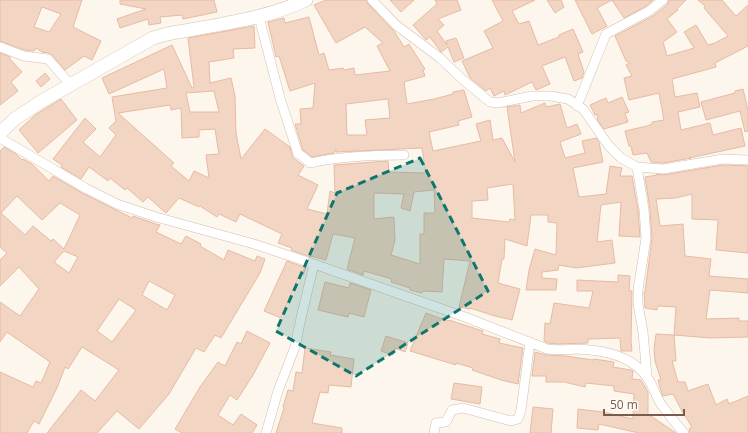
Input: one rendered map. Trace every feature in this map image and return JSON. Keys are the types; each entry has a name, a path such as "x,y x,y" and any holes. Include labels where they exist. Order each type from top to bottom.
{"street":[{"path":"0,133 16,118 42,100 152,38 259,17 290,8 306,0"},
{"path":"372,0 396,25 440,58 462,79 490,102 498,103 532,96 551,96 568,99 583,109 608,146 621,158 637,167 663,169 723,159 748,160"},
{"path":"578,106 606,34 649,11 663,0"},
{"path":"259,17 280,98 298,154 310,163 368,155 404,155"},
{"path":"0,47 24,56 48,59 70,84"},
{"path":"0,138 117,204 156,217 254,244 314,264 466,317 548,349 590,350 607,353 627,360 637,365 647,377 660,403 684,433"},
{"path":"637,167 644,209 646,238 638,290 638,304 643,332 647,377"},
{"path":"266,433 278,392 295,347 314,264"},
{"path":"434,433 436,423 446,422 452,410 462,408 511,421 518,419 521,410 530,342"}],"highlighted area":[{"path":"420,158 488,291 356,376 276,331 337,193"}],"building":[{"path":"0,0 82,0 73,27 101,41 92,60 84,56 65,70 49,53 42,52 36,48 34,51 25,50 0,41","holes":["42,7 61,14 49,32 34,27"]},
{"path":"120,0 214,0 217,12 183,19 182,15 160,17 161,23 149,25 148,19 120,28 117,19 146,9 120,4"},
{"path":"326,0 366,0 394,31 404,47 409,44 425,69 423,70 425,76 404,82 407,104 434,99 453,94 453,92 464,90 472,117 458,121 459,125 429,132 433,151 481,141 476,124 490,120 493,140 502,138 515,162 507,107 520,105 521,113 545,103 546,107 560,104 567,128 577,124 581,134 560,142 565,158 585,153 582,141 596,138 599,142 603,162 573,168 579,197 606,194 610,166 622,168 620,176 632,176 638,210 640,237 619,236 621,202 601,205 597,242 612,240 615,263 576,268 559,265 558,270 542,272 542,278 557,279 556,290 526,290 529,270 535,249 556,255 557,223 548,222 548,215 531,215 527,246 505,239 504,259 502,259 498,283 520,289 512,320 470,308 459,307 470,261 444,259 442,292 423,291 422,293 391,282 392,279 364,271 363,275 347,269 355,238 333,234 326,260 311,257 291,250 292,248 278,243 282,234 240,214 236,222 219,214 217,217 200,206 199,207 179,198 166,213 148,197 143,202 127,188 125,190 110,178 108,181 89,167 81,179 61,167 62,165 53,159 85,118 96,129 83,142 100,157 116,135 109,128 116,121 112,97 167,88 164,69 109,94 102,78 172,45 192,88 194,87 188,38 254,26 255,48 233,49 234,58 209,62 210,83 231,78 235,96 236,133 241,159 265,129 290,147 293,158 304,166 298,175 318,185 307,209 327,214 330,191 335,193 334,165 388,161 389,172 426,173 422,148 336,152 336,149 334,153 312,157 303,150 295,124 301,124 300,109 313,108 315,83 290,91 279,56 276,57 268,22 284,18 285,23 309,17 319,55 324,53 329,70 354,68 355,75 390,71 377,46 383,43 365,27 336,43 314,5","holes":["214,91 219,112 190,112 186,93","388,99 390,118 365,120 367,135 347,135 346,104","170,105 171,110 181,108 182,138 199,137 199,130 215,129 219,154 206,155 209,178 194,171 189,181 171,166 174,163 118,113","513,184 515,220 510,219 509,222 472,218 472,201 488,200 487,188","434,190 435,213 424,213 424,234 420,234 420,264 391,255 395,240 394,217 374,219 374,193 404,194 401,208 410,211 414,192"]},
{"path":"390,0 414,0 401,12"},
{"path":"435,0 457,0 461,10 438,19 444,25 437,31 447,45 446,41 456,38 464,58 454,62 448,47 441,52 430,37 426,40 413,25 437,4"},
{"path":"492,0 535,0 512,11 519,24 529,21 538,45 559,37 559,35 573,29 583,52 578,54 584,72 582,78 574,81 565,57 542,66 550,84 536,90 532,82 505,95 504,91 494,96 490,88 486,91 470,78 462,61 493,48 484,31 503,21"},
{"path":"547,0 561,0 564,7 555,13"},
{"path":"575,0 612,0 597,8 607,26 592,34"},
{"path":"612,0 653,0 646,6 624,18"},
{"path":"669,0 686,0 677,9 678,10 667,19 677,32 663,42 667,56 694,48 684,32 696,25 708,45 728,36 704,8 705,6 698,0 722,0 736,16 748,5 748,46 715,63 716,67 672,79 675,97 697,93 700,107 678,112 681,130 710,123 713,135 741,128 745,146 663,163 651,162 647,153 633,155 625,131 647,126 652,124 652,122 664,120 659,93 629,100 624,78 632,76 626,65 629,63 626,61 615,36 653,16 667,5"},
{"path":"0,53 10,57 10,59 22,72 11,82 18,91 0,105"},
{"path":"45,73 50,79 41,87 36,81"},
{"path":"743,89 748,110 748,131 745,132 740,111 706,120 701,102 735,93 735,91"},
{"path":"622,97 629,112 625,113 628,122 604,129 598,121 597,114 595,115 590,105 606,98 608,103"},
{"path":"61,99 77,120 38,153 19,130 35,115"},
{"path":"4,147 16,154 22,160 23,159 32,164 49,181 53,176 84,194 132,218 133,216 160,225 156,232 181,244 186,236 201,244 200,246 224,260 228,250 255,261 257,256 265,259 260,273 221,338 215,335 204,352 196,348 169,394 139,429 117,411 97,433 47,433 81,390 95,401 119,370 82,347 68,369 65,367 57,388 39,424 34,421 27,433 0,433 0,372 33,387 36,381 41,383 50,362 7,332 0,342 0,302 20,316 39,289 19,267 0,286 0,260 7,253 0,247 0,151","holes":["17,196 42,220 60,203 80,215 64,249 53,239 51,241 33,226 25,235 1,213","64,251 78,257 69,273 54,262","149,281 175,295 167,310 142,295","119,299 136,310 112,342 97,331"]},
{"path":"723,165 748,166 748,253 716,250 718,220 692,219 692,194 676,198 656,199 660,226 683,224 685,256 711,259 709,276 748,279 748,293 710,290 706,319 739,318 739,321 748,321 748,337 710,338 674,335 676,307 658,306 657,310 645,308 644,292 652,238 650,209 645,177 657,175 656,174 664,175"},
{"path":"287,261 306,268 303,275 300,274 281,318 264,311"},
{"path":"618,275 630,276 629,291 632,291 632,351 621,351 620,338 588,339 588,343 558,344 544,341 545,323 550,324 554,303 589,308 593,291 577,291 577,280 618,282"},
{"path":"325,282 349,288 350,283 371,290 364,317 349,313 348,317 318,310"},
{"path":"426,313 483,331 482,334 500,339 499,343 523,348 518,384 472,370 473,368 456,363 456,365 410,351"},
{"path":"247,331 270,343 253,375 237,400 230,395 218,415 233,425 241,414 257,425 252,433 182,433 175,429 200,387 218,362 225,366 237,342 241,344"},
{"path":"656,334 674,335 676,361 672,361 678,382 685,382 688,391 708,384 716,405 727,399 729,404 748,396 748,433 690,433 689,429 692,427 673,394 663,396 661,391 658,380 661,380 655,361 654,349"},
{"path":"386,336 408,343 405,352 395,348 393,355 381,351"},
{"path":"305,348 331,352 330,355 354,359 351,387 329,385 328,393 320,392 312,423 342,428 342,433 276,433 288,390 293,391 296,372 302,373"},
{"path":"535,352 546,355 614,362 613,367 633,371 632,379 641,380 648,392 648,414 676,433 639,433 599,424 598,430 577,428 578,409 603,412 633,419 634,394 614,391 614,386 586,383 585,387 564,382 546,382 546,376 532,376"},
{"path":"454,383 482,387 480,404 451,399"},
{"path":"533,407 553,409 551,433 530,433"}]}
